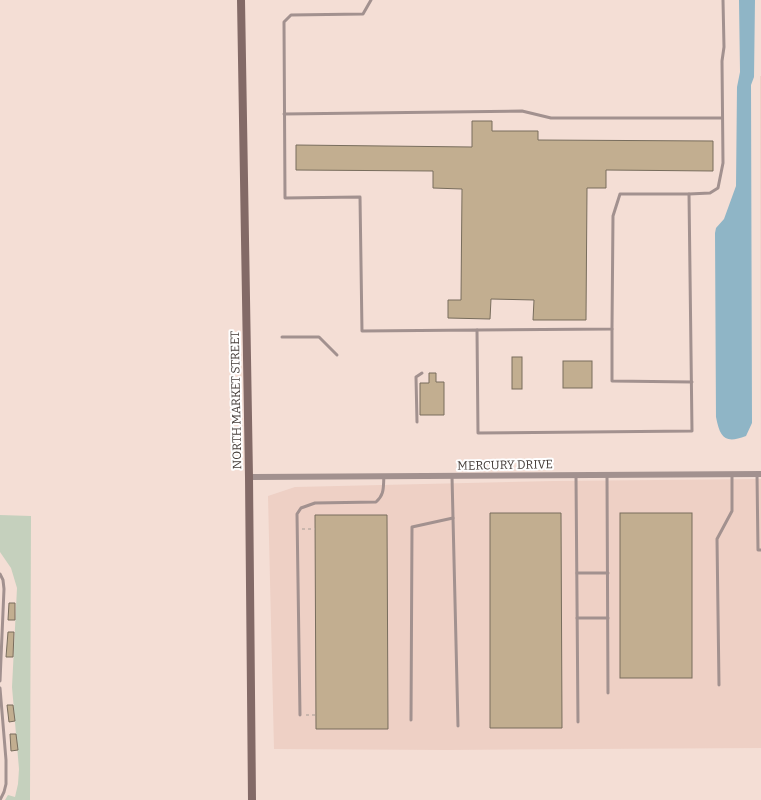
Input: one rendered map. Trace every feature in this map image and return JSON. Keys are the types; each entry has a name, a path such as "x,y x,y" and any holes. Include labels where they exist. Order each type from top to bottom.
{"main road":[{"name":"NORTH MARKET STREET","path":"241,0 249,477 252,800"}],"street":[{"name":"MERCURY DRIVE","path":"249,477 759,474"}],"lane":[{"path":"371,0 363,14 291,15 284,22 285,198 360,197 362,331 612,329"},
{"path":"692,382 612,381 613,216 620,194 710,193 718,188 723,163 722,61 724,47 724,0"},
{"path":"284,114 522,111 551,118 722,118"},
{"path":"477,330 478,433 692,430 690,194"},
{"path":"282,337 318,337 337,356"},
{"path":"417,422 416,377 422,374"},
{"path":"719,685 717,539 732,511 732,474"},
{"path":"759,474 758,550 761,550"},
{"path":"576,475 578,722"},
{"path":"607,475 608,693"},
{"path":"300,714 297,514 301,508 315,503 376,502 381,498 384,476"},
{"path":"452,476 458,726"},
{"path":"411,720 412,527 453,518"},
{"path":"577,573 608,573"},
{"path":"0,574 3,580 4,589 0,681"},
{"path":"577,618 608,618"},
{"path":"0,688 6,760 6,784 0,800"}],"path":[{"path":"298,529 315,529"},
{"path":"300,714 316,715"}],"shaded area":[{"path":"760,76 761,76 761,479"},
{"path":"761,479 761,748 447,750 274,749 268,496 295,487 554,481"}],"green space":[{"path":"0,515 31,516 30,800 5,800 8,795 15,797 19,769 12,687 17,588 11,568 0,552"}],"water":[{"path":"739,0 755,0 754,77 751,85 752,423 746,436 728,439 719,430 716,417 715,233 716,228 724,219 736,186 737,87 740,72"}],"building":[{"path":"472,121 492,121 492,131 538,131 538,140 713,141 713,171 606,170 606,188 587,188 586,320 533,320 534,300 491,299 490,319 448,318 448,300 461,300 462,189 433,188 433,171 296,170 296,145 472,147"},
{"path":"512,357 522,357 522,389 512,389"},
{"path":"563,361 592,361 592,388 563,388"},
{"path":"429,373 436,373 436,382 444,382 444,415 420,415 420,383 429,383"},
{"path":"490,513 561,513 562,728 490,728"},
{"path":"620,513 692,513 692,678 620,678"},
{"path":"315,515 387,515 388,729 316,729"},
{"path":"9,603 15,603 15,620 8,620"},
{"path":"8,632 14,632 13,657 6,657"},
{"path":"7,705 13,705 15,721 9,722"},
{"path":"10,734 16,734 18,750 11,751"}]}
